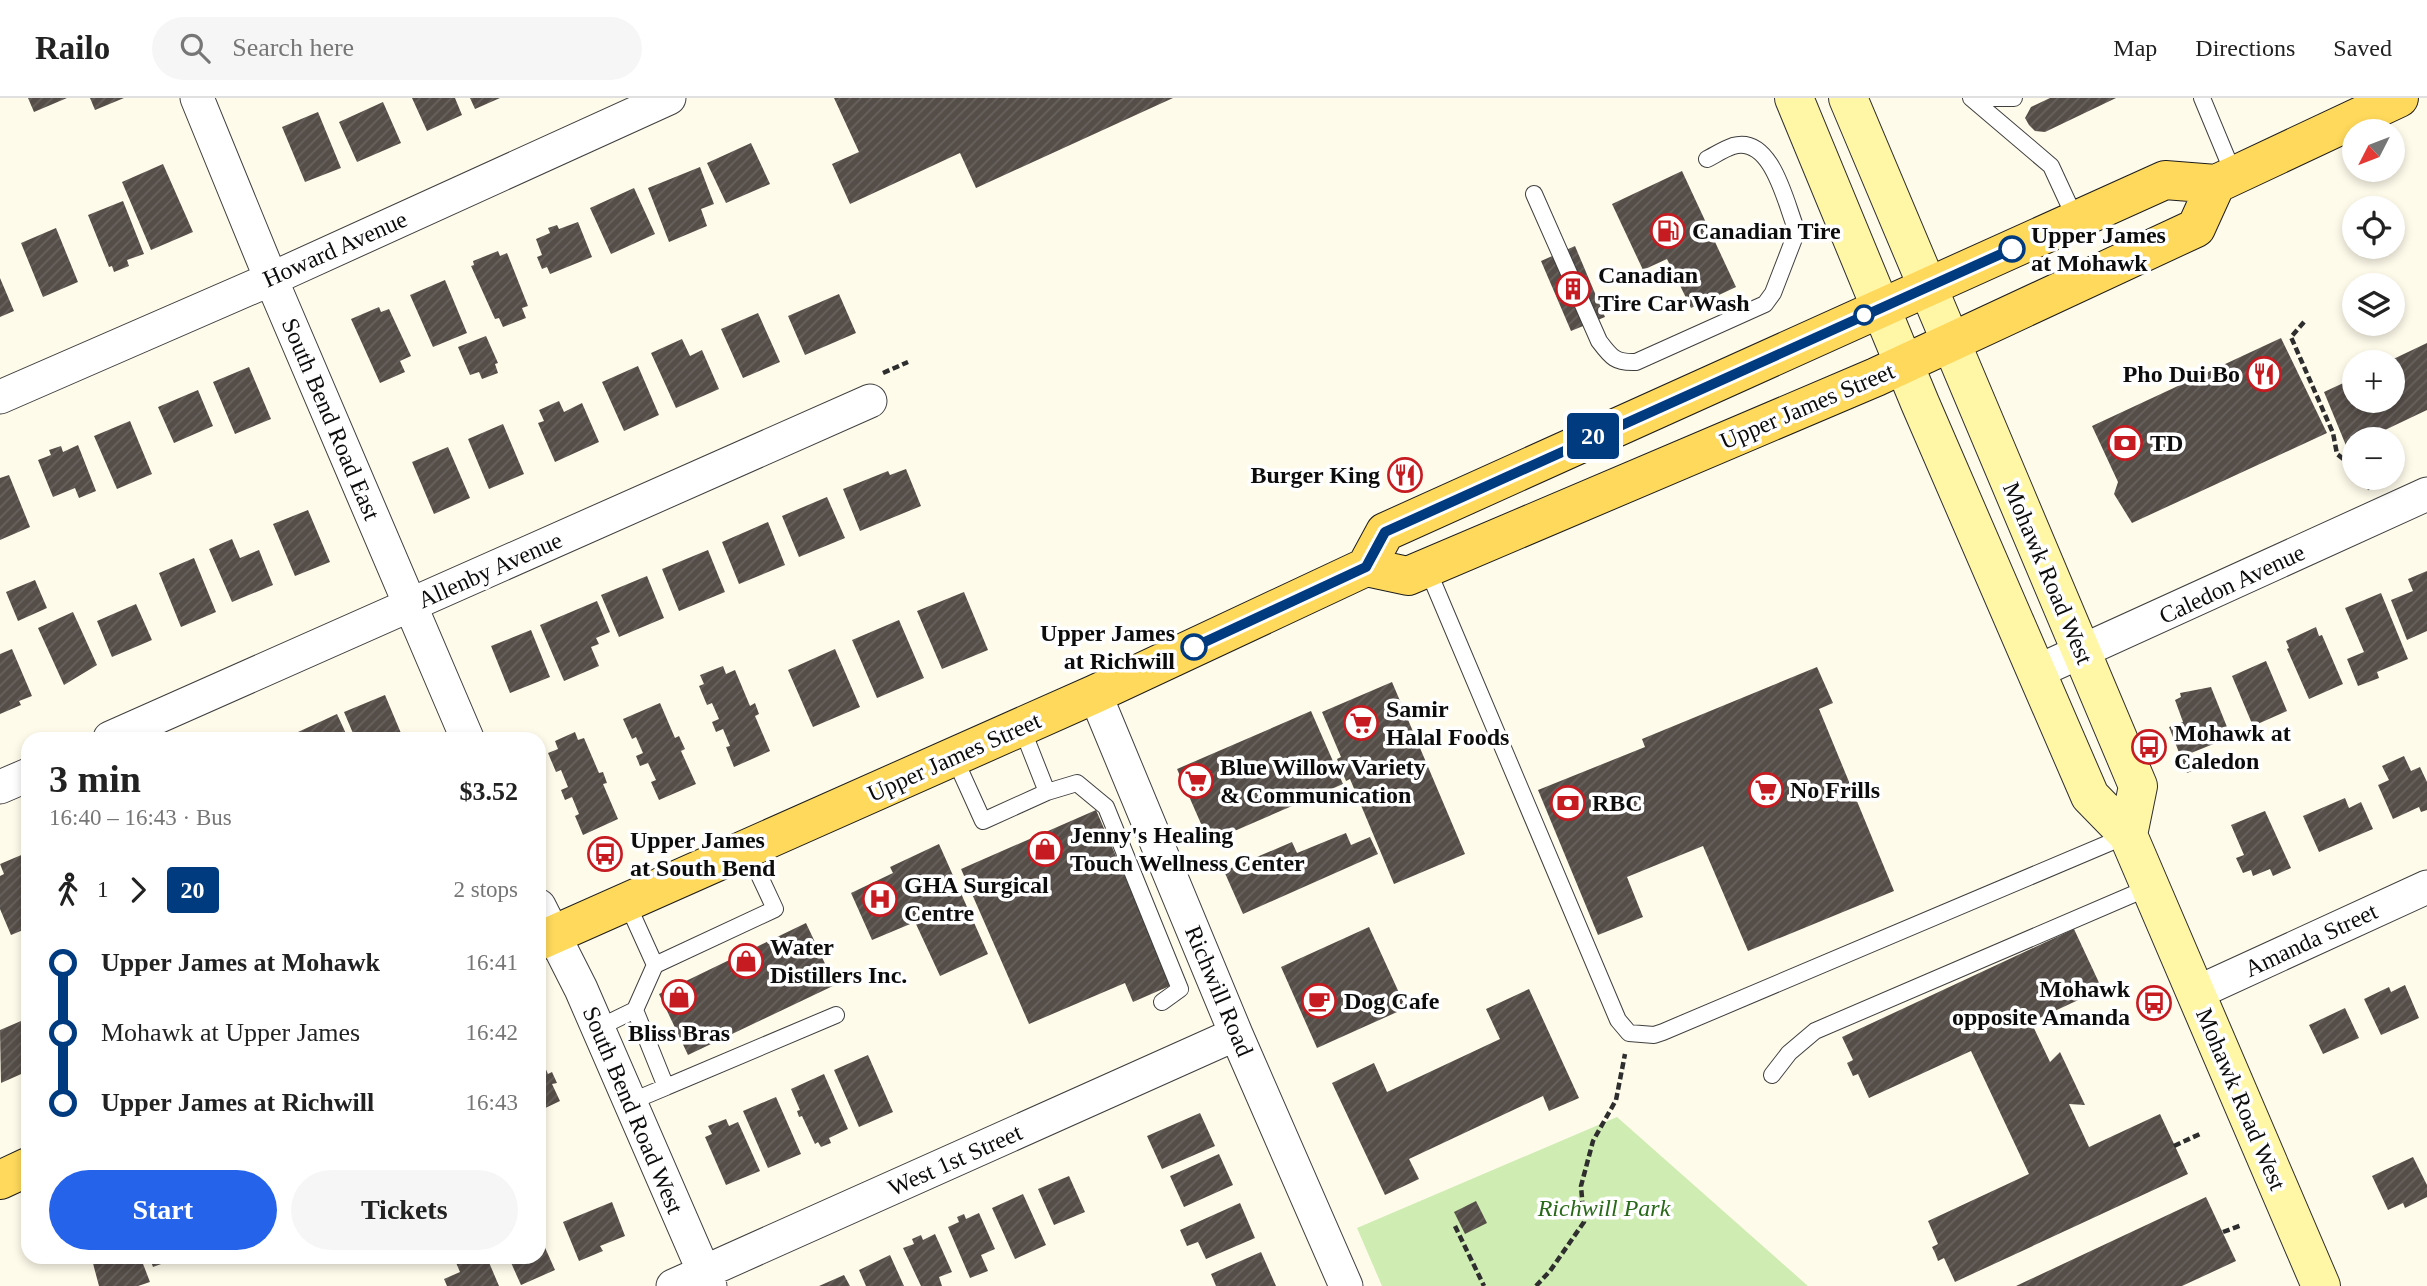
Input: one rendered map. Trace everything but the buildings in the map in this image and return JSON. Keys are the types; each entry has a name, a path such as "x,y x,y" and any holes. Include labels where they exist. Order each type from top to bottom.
{"main road":[{"name":"Mohawk Road West","path":"1794,98 1892,336 2090,796 2128,835 2321,1286"},
{"name":"Mohawk Road West","path":"1848,98 2138,786 2128,835"},
{"name":"Upper James Street","path":"546,926 627,903 1094,694 1366,567 1385,532 1422,514 1892,336 1941,314 2076,220 2165,180 2225,179 2399,98"},
{"name":"Upper James Street","path":"1366,567 1408,576 1514,530 1892,336 1941,314 2196,228 2225,179"},
{"path":"1422,514 1462,528 1514,530"},
{"path":"0,1180 21,1170"}],"street":[{"name":"South Bend Road East","path":"197,98 271,279 464,732"},
{"name":"Howard Avenue","path":"0,397 271,279 669,98"},
{"name":"Allenby Avenue","path":"124,732 410,605 876,387"},
{"name":"Caledon Avenue","path":"2036,672 2427,495"},
{"name":"Richwill Road","path":"1094,694 1236,1034 1346,1286"},
{"path":"0,787 21,778"},
{"name":"Amanda Street","path":"2196,993 2427,887"},
{"name":"South Bend Road West","path":"546,931 598,1028 707,1279"},
{"name":"West 1st Street","path":"673,1286 707,1279 1236,1034"}],"lane":[{"path":"1971,98 2051,166 2076,220"},
{"path":"1986,98 2014,98"},
{"path":"2202,98 2225,179"},
{"path":"1534,194 1600,341 1611,356 1622,363 1636,362 1765,304 1773,293 1795,236 1795,226 1770,163 1762,152 1752,146 1734,146 1707,159"},
{"path":"1427,568 1618,1020 1629,1033 1654,1035 1663,1032 2128,835"},
{"path":"1021,726 1047,792"},
{"path":"954,757 983,821 1047,792 1077,783 1107,807 1180,989 1163,1002"},
{"path":"598,1028 635,1010 654,965 775,909 747,849"},
{"path":"1772,1075 1789,1053 1815,1031 2150,887"},
{"path":"627,903 654,965"},
{"path":"635,1010 666,1087"},
{"path":"630,1102 836,1015"}],"path":[{"path":"2304,322 2291,337 2333,433 2337,454 2342,458"},
{"path":"876,387 908,362"},
{"path":"1536,1286 1550,1271 1584,1222 1581,1186 1593,1141 1616,1100 1629,1033"},
{"path":"2174,1146 2203,1133"},
{"path":"2222,1233 2242,1225"},
{"path":"1455,1226 1484,1286"}],"green space":[{"name":"Richwill Park","path":"1617,1117 1808,1286 1382,1286 1357,1228"}],"bus line":[{"name":"20","path":"1194,647 1366,567 1385,532 2012,249"}],"place":[{"name":"Canadian Tire","path":"1668,231"},
{"name":"Upper James at Mohawk","path":"2012,249"},
{"name":"Canadian Tire Car Wash","path":"1573,289"},
{"name":"Pho Dui Bo","path":"2264,374"},
{"name":"TD","path":"2125,443"},
{"name":"Burger King","path":"1405,475"},
{"name":"Upper James at Richwill","path":"1194,647"},
{"name":"Samir Halal Foods","path":"1361,723"},
{"name":"Mohawk at Caledon","path":"2149,747"},
{"name":"Blue Willow Variety & Communication","path":"1196,781"},
{"name":"No Frills","path":"1766,790"},
{"name":"RBC","path":"1568,803"},
{"name":"Jenny's Healing Touch Wellness Center","path":"1045,849"},
{"name":"Upper James at South Bend","path":"605,854"},
{"name":"GHA Surgical Centre","path":"880,899"},
{"name":"Water Distillers Inc.","path":"746,961"},
{"name":"Bliss Bras","path":"679,997"},
{"name":"Dog Cafe","path":"1319,1001"},
{"name":"Mohawk opposite Amanda","path":"2154,1003"}]}
